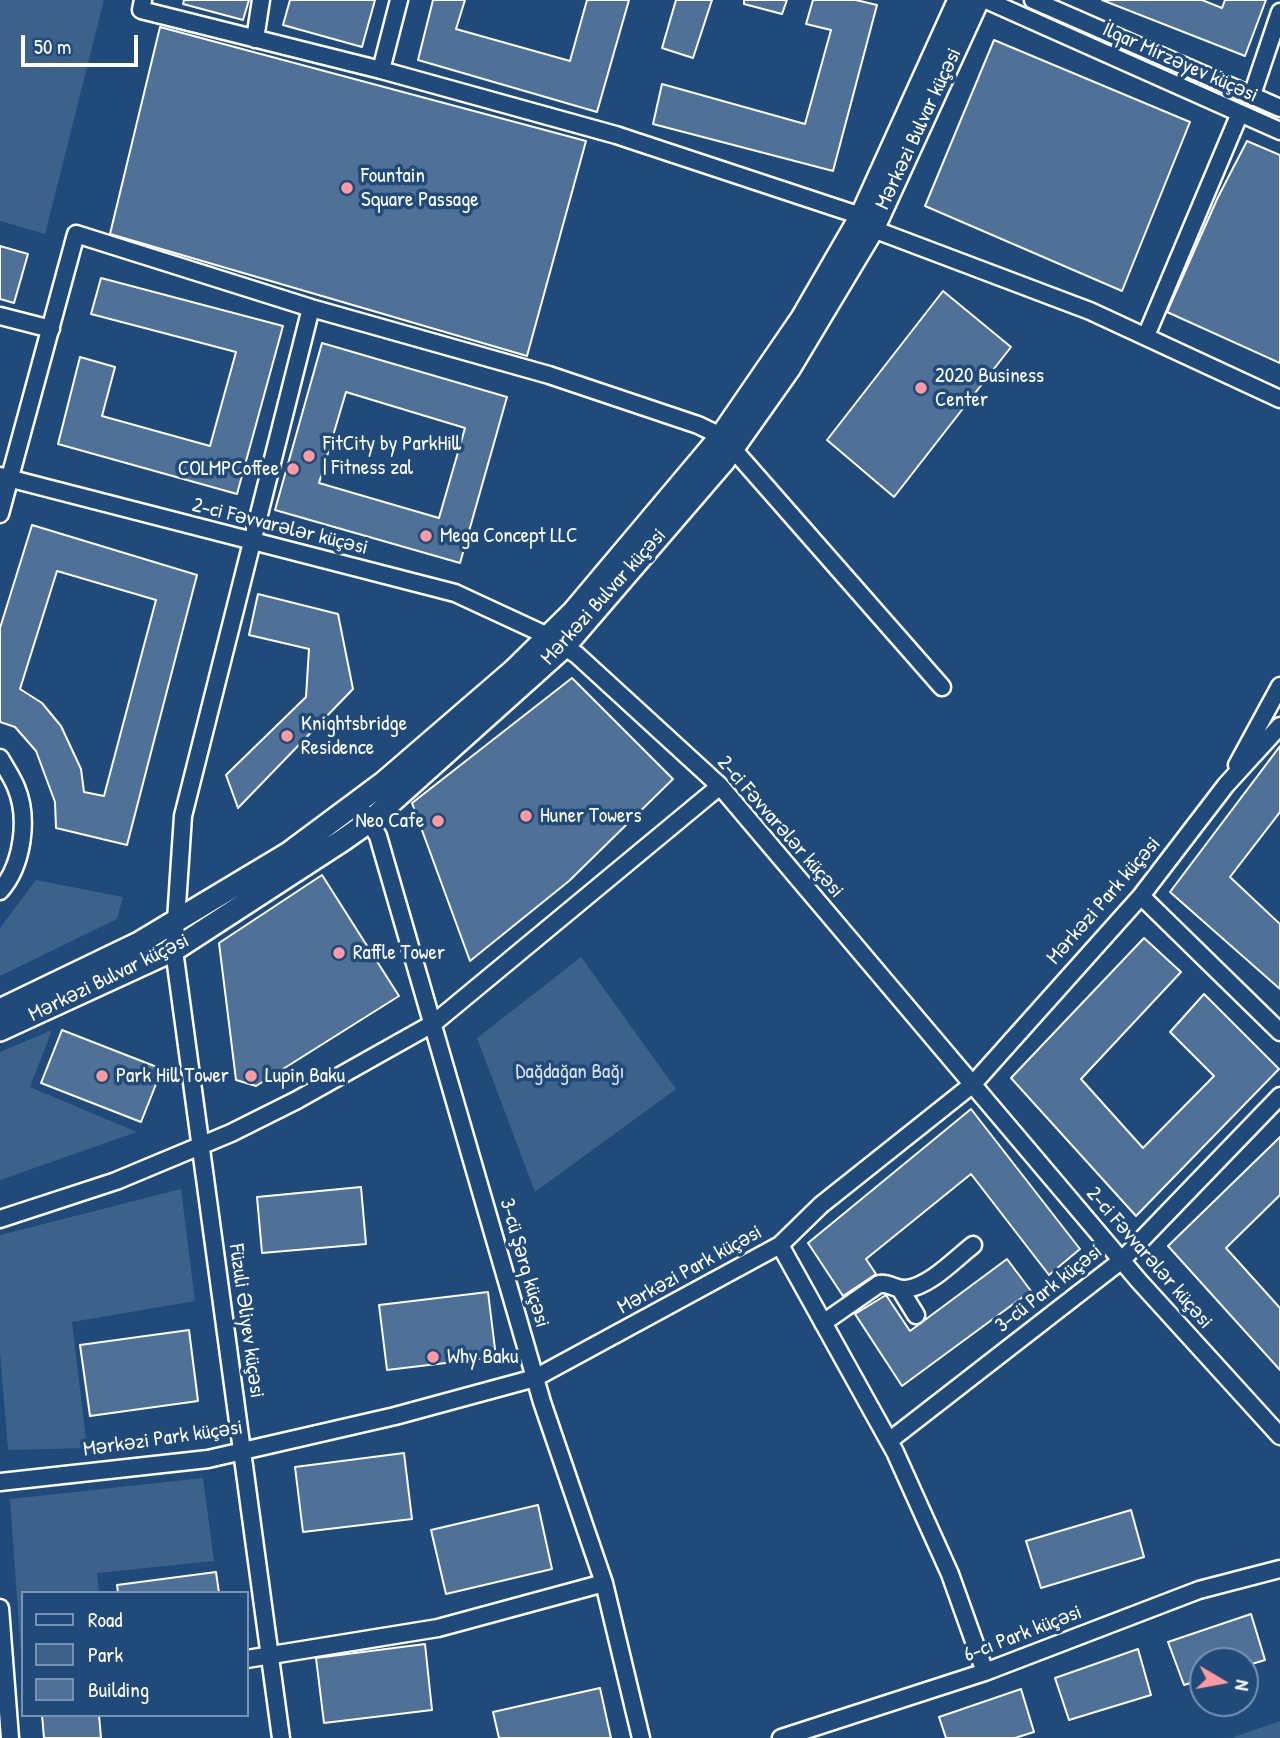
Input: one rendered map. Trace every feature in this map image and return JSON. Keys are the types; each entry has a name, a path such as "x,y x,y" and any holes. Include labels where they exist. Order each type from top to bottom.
{"street":[{"path":"255,39 261,0"},
{"path":"380,70 399,0"},
{"name":"Mərkəzi Bulvar küçəsi","path":"867,222 959,0"},
{"name":"Mərkəzi Bulvar küçəsi","path":"0,1030 174,950 364,812 557,642 789,369 867,222 978,0"},
{"name":"İlqar Mirzəyev küçəsi","path":"986,0 1280,131"},
{"name":"İlqar Mirzəyev küçəsi","path":"1033,0 1280,108"},
{"path":"142,5 255,39 380,70 616,135 867,222 1090,311 1280,399"},
{"path":"1252,95 1280,12"},
{"path":"1146,336 1240,113"},
{"path":"0,514 5,477 51,329 76,234 311,308 549,375 698,425 727,442 942,687"},
{"name":"Füzuli Əliyev küçəsi","path":"281,1738 174,950 183,816 250,541 311,308"},
{"path":"0,316 51,329"},
{"name":"2-ci Fəvvarələr küçəsi","path":"5,477 456,593 557,642 720,786 1122,1259 1280,1436"},
{"name":"Mərkəzi Park küçəsi","path":"0,1482 208,1459 395,1416 535,1378 780,1245 821,1205 973,1084 1141,896 1226,785 1274,712 1280,686"},
{"name":"Mərkəzi Park küçəsi","path":"1226,785 1280,726"},
{"path":"0,758 17,787 23,821 19,855 0,891"},
{"path":"0,1219 116,1181 201,1146 297,1100 434,1023 720,786"},
{"name":"Mərkəzi Bulvar küçəsi","path":"0,1010 139,943 289,853 364,812"},
{"name":"3-cü Şərq küçəsi","path":"364,812 378,836 535,1378 604,1583 641,1738"},
{"path":"1141,896 1280,1032"},
{"name":"3-cü Park küçəsi","path":"889,1441 1122,1259 1280,1096"},
{"path":"780,1245 889,1441 950,1574 985,1672"},
{"path":"900,1289 927,1281 973,1245"},
{"path":"823,1323 878,1284 887,1283 900,1289 916,1315"},
{"path":"1268,1423 1280,1411"},
{"name":"6-cı Park küçəsi","path":"781,1738 985,1672 1199,1590 1280,1569"},
{"path":"248,1659 438,1628 604,1583"},
{"path":"0,1608 14,1687 10,1738"}],"green space":[{"path":"0,0 104,0 45,234 0,221"},
{"path":"36,880 123,897 117,919 0,976 0,928"},
{"name":"Dağdağan Bağı","path":"581,957 676,1089 535,1192 477,1038"},
{"path":"52,1030 30,1087 137,1132 0,1180 0,1052"},
{"path":"181,1189 195,1301 72,1322 87,1448 8,1450 0,1353 0,1235"},
{"path":"203,1478 214,1561 97,1573 99,1591 21,1591 21,1654 10,1499"},
{"path":"1280,1721 1280,1738 1231,1738"}],"building":[{"path":"184,0 249,0 243,20 183,4"},
{"path":"290,0 375,0 362,47 283,25"},
{"path":"433,0 465,0 456,29 570,61 587,0 629,0 597,112 418,60"},
{"path":"676,0 712,0 693,58 662,48"},
{"path":"744,0 787,0 782,14 744,4"},
{"path":"813,0 856,0 877,5 833,171 653,124 662,84 805,124 831,30 806,24"},
{"path":"1102,0 1202,0 1222,8 1225,0 1266,0 1245,56"},
{"name":"Fountain Square Passage","path":"160,27 586,141 527,356 110,234"},
{"path":"994,40 1190,122 1122,291 925,206"},
{"path":"1247,141 1280,155 1280,363 1167,312 1218,197"},
{"path":"0,246 28,254 14,303 0,299"},
{"path":"101,278 283,326 237,494 58,444 80,357 115,367 102,416 210,446 236,352 91,314"},
{"path":"943,291 1011,347 894,497 827,440"},
{"path":"322,343 507,397 460,563 275,510","holes":["346,392 465,428 439,518 319,483"]},
{"path":"32,525 197,575 127,845 56,828 55,802 36,751 15,727 0,722 0,628","holes":["57,571 156,600 104,796 84,792 81,769 61,726 42,703 20,689"]},
{"name":"Knightsbridge Residence","path":"258,594 338,614 353,689 238,808 226,775 306,697 309,649 249,635"},
{"name":"Huner Towers","path":"572,678 673,779 569,881 470,961 412,803"},
{"path":"1280,746 1280,812 1230,877 1280,924 1280,989 1170,892"},
{"path":"322,875 399,996 256,1086 236,1080 219,943"},
{"path":"1144,938 1181,972 1081,1079 1143,1148 1214,1076 1170,1032 1204,994 1279,1069 1136,1216 1011,1078"},
{"name":"Park Hill Tower","path":"62,1030 162,1069 141,1122 41,1083"},
{"path":"971,1109 1080,1249 1049,1275 971,1174 866,1259 876,1274 843,1296 808,1243"},
{"path":"1280,1137 1280,1195 1226,1248 1280,1308 1280,1370 1168,1246"},
{"path":"361,1187 366,1244 262,1253 257,1197"},
{"path":"1007,1259 1031,1291 902,1386 855,1314 886,1295 910,1331"},
{"path":"488,1292 496,1357 387,1370 379,1305"},
{"path":"189,1330 198,1401 90,1416 80,1345"},
{"path":"404,1453 412,1519 303,1532 295,1467"},
{"path":"538,1505 552,1569 446,1594 431,1530"},
{"path":"1131,1510 1144,1557 1041,1588 1026,1541"},
{"path":"216,1572 219,1591 118,1591 117,1585"},
{"path":"1251,1614 1265,1660 1259,1662 1259,1647 1189,1647 1189,1683 1184,1685 1168,1642"},
{"path":"425,1644 432,1710 324,1723 316,1658"},
{"path":"1138,1649 1151,1695 1069,1720 1055,1678"},
{"path":"600,1688 611,1738 499,1738 493,1712"},
{"path":"1021,1689 1034,1732 1015,1738 946,1738 939,1717"},
{"path":"42,1717 99,1717 101,1738 44,1738"}],"place":[{"name":"Fountain Square Passage","path":"347,188"},
{"name":"2020 Business Center","path":"921,388"},
{"name":"FitCity by ParkHill | Fitness zal","path":"309,456"},
{"name":"COLMPCoffee","path":"293,469"},
{"name":"Mega Concept LLC","path":"426,536"},
{"name":"Knightsbridge Residence","path":"287,736"},
{"name":"Huner Towers","path":"526,816"},
{"name":"Neo Cafe","path":"438,821"},
{"name":"Raffle Tower","path":"339,953"},
{"name":"Park Hill Tower","path":"102,1076"},
{"name":"Lupin Baku","path":"251,1076"},
{"name":"Why Baku","path":"433,1357"}]}
